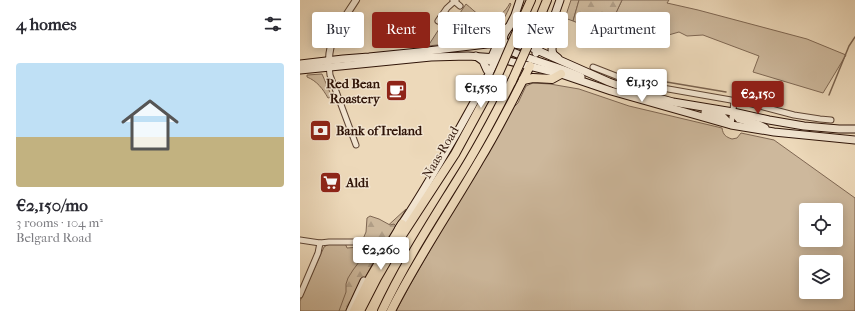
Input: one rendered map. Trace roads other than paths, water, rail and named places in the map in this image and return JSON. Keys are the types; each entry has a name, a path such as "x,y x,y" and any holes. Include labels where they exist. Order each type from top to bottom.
{"highway":[{"name":"Naas Road","path":"360,311 399,240 455,154 498,75 531,0"},
{"path":"382,311 398,278 472,156 499,106 533,34 547,0"},
{"path":"391,311 419,260 480,160 508,110 531,63"},
{"path":"523,80 533,78 552,79 560,74"},
{"path":"354,311 370,278 402,224"}],"main road":[{"path":"505,33 515,15 520,0"},
{"path":"556,12 560,0"},
{"path":"505,29 509,27"},
{"path":"505,44 522,45 537,50 609,82 636,92 686,105 804,126 855,129"},
{"path":"505,47 531,63 560,74 611,91 731,125 774,132 855,140"},
{"path":"300,70 329,63 369,57 448,48"},
{"path":"484,82 484,75 500,48"},
{"path":"552,48 553,54 561,61"},
{"path":"531,63 537,50"},
{"path":"476,56 483,61 487,70"},
{"path":"300,64 476,56 531,63 567,70 601,87"},
{"path":"350,311 370,270 383,249 402,224 446,152 484,82 494,58"},
{"path":"686,105 693,109 722,116 731,125"},
{"path":"732,112 739,119 757,124 774,132"}],"street":[{"path":"356,0 333,38 329,49 329,63 333,82 356,145"},
{"path":"444,12 454,0 460,6"},
{"path":"593,67 634,83 731,100 734,102 740,101 794,115 831,120"},
{"path":"731,125 734,102"},
{"path":"300,240 320,243 356,242"},
{"path":"300,295 318,253 320,243"}],"waterway":[{"path":"829,95 849,46 855,37"},
{"path":"625,75 726,92"}],"place":[{"name":"Red Bean Roastery","path":"396,90"},
{"name":"Bank of Ireland","path":"321,130"},
{"name":"Aldi","path":"331,182"}]}
